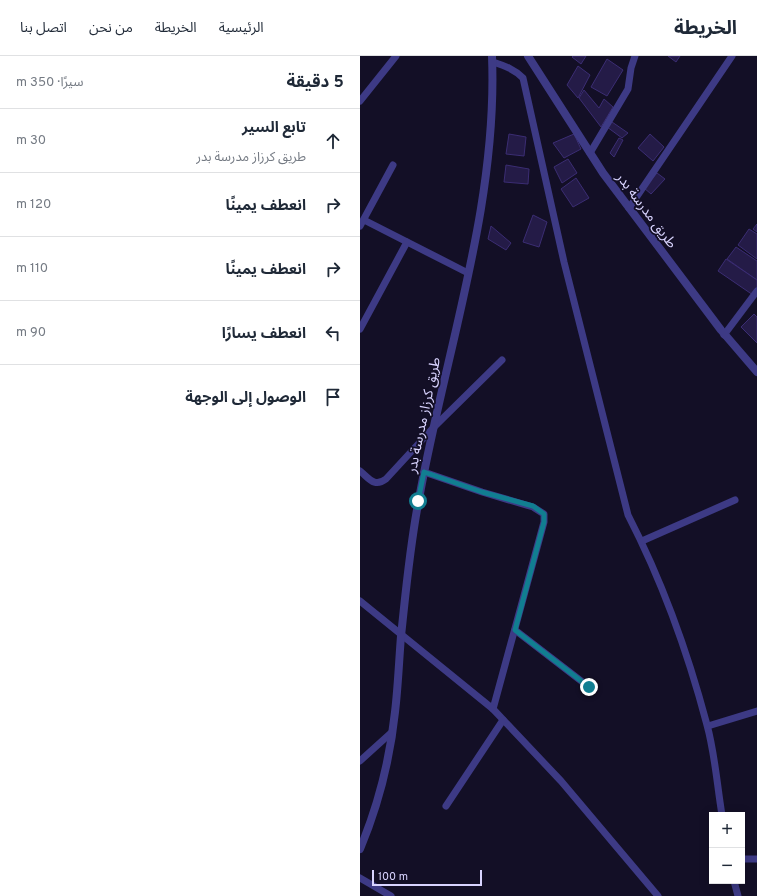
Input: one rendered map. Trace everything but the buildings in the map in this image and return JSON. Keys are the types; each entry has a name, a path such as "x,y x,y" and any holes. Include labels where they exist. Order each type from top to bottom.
{"street":[{"path":"360,101 396,56"},
{"name":"طريق مدرسة بدر","path":"528,56 590,153 629,208 724,335 757,372"},
{"path":"590,153 628,89 631,68 635,56"},
{"path":"629,208 732,56"},
{"path":"492,59 516,72 523,78 564,262 628,515 642,541 681,638 708,726 722,812"},
{"name":"طريق كرزاز مدرسة بدر","path":"360,849 372,820 381,791 392,732 401,636 418,501 468,273 489,152 492,59"},
{"path":"393,165 362,223 407,242 468,273"},
{"path":"360,328 407,242"},
{"path":"724,335 757,291"},
{"path":"360,471 374,483 380,483 502,360"},
{"path":"424,472 482,492 533,506 544,514 544,522 493,709"},
{"path":"642,541 734,500"},
{"path":"360,602 493,709 561,781 658,896"},
{"path":"515,630 589,687"},
{"path":"708,726 757,711"},
{"path":"446,806 503,720"},
{"path":"360,761 392,732"},
{"path":"745,858 757,859"},
{"path":"360,878 391,896"},
{"path":"735,884 738,896"}],"route":[{"path":"418,501 424,472 504,499 533,506 544,514 544,522 515,630 589,687"}]}
